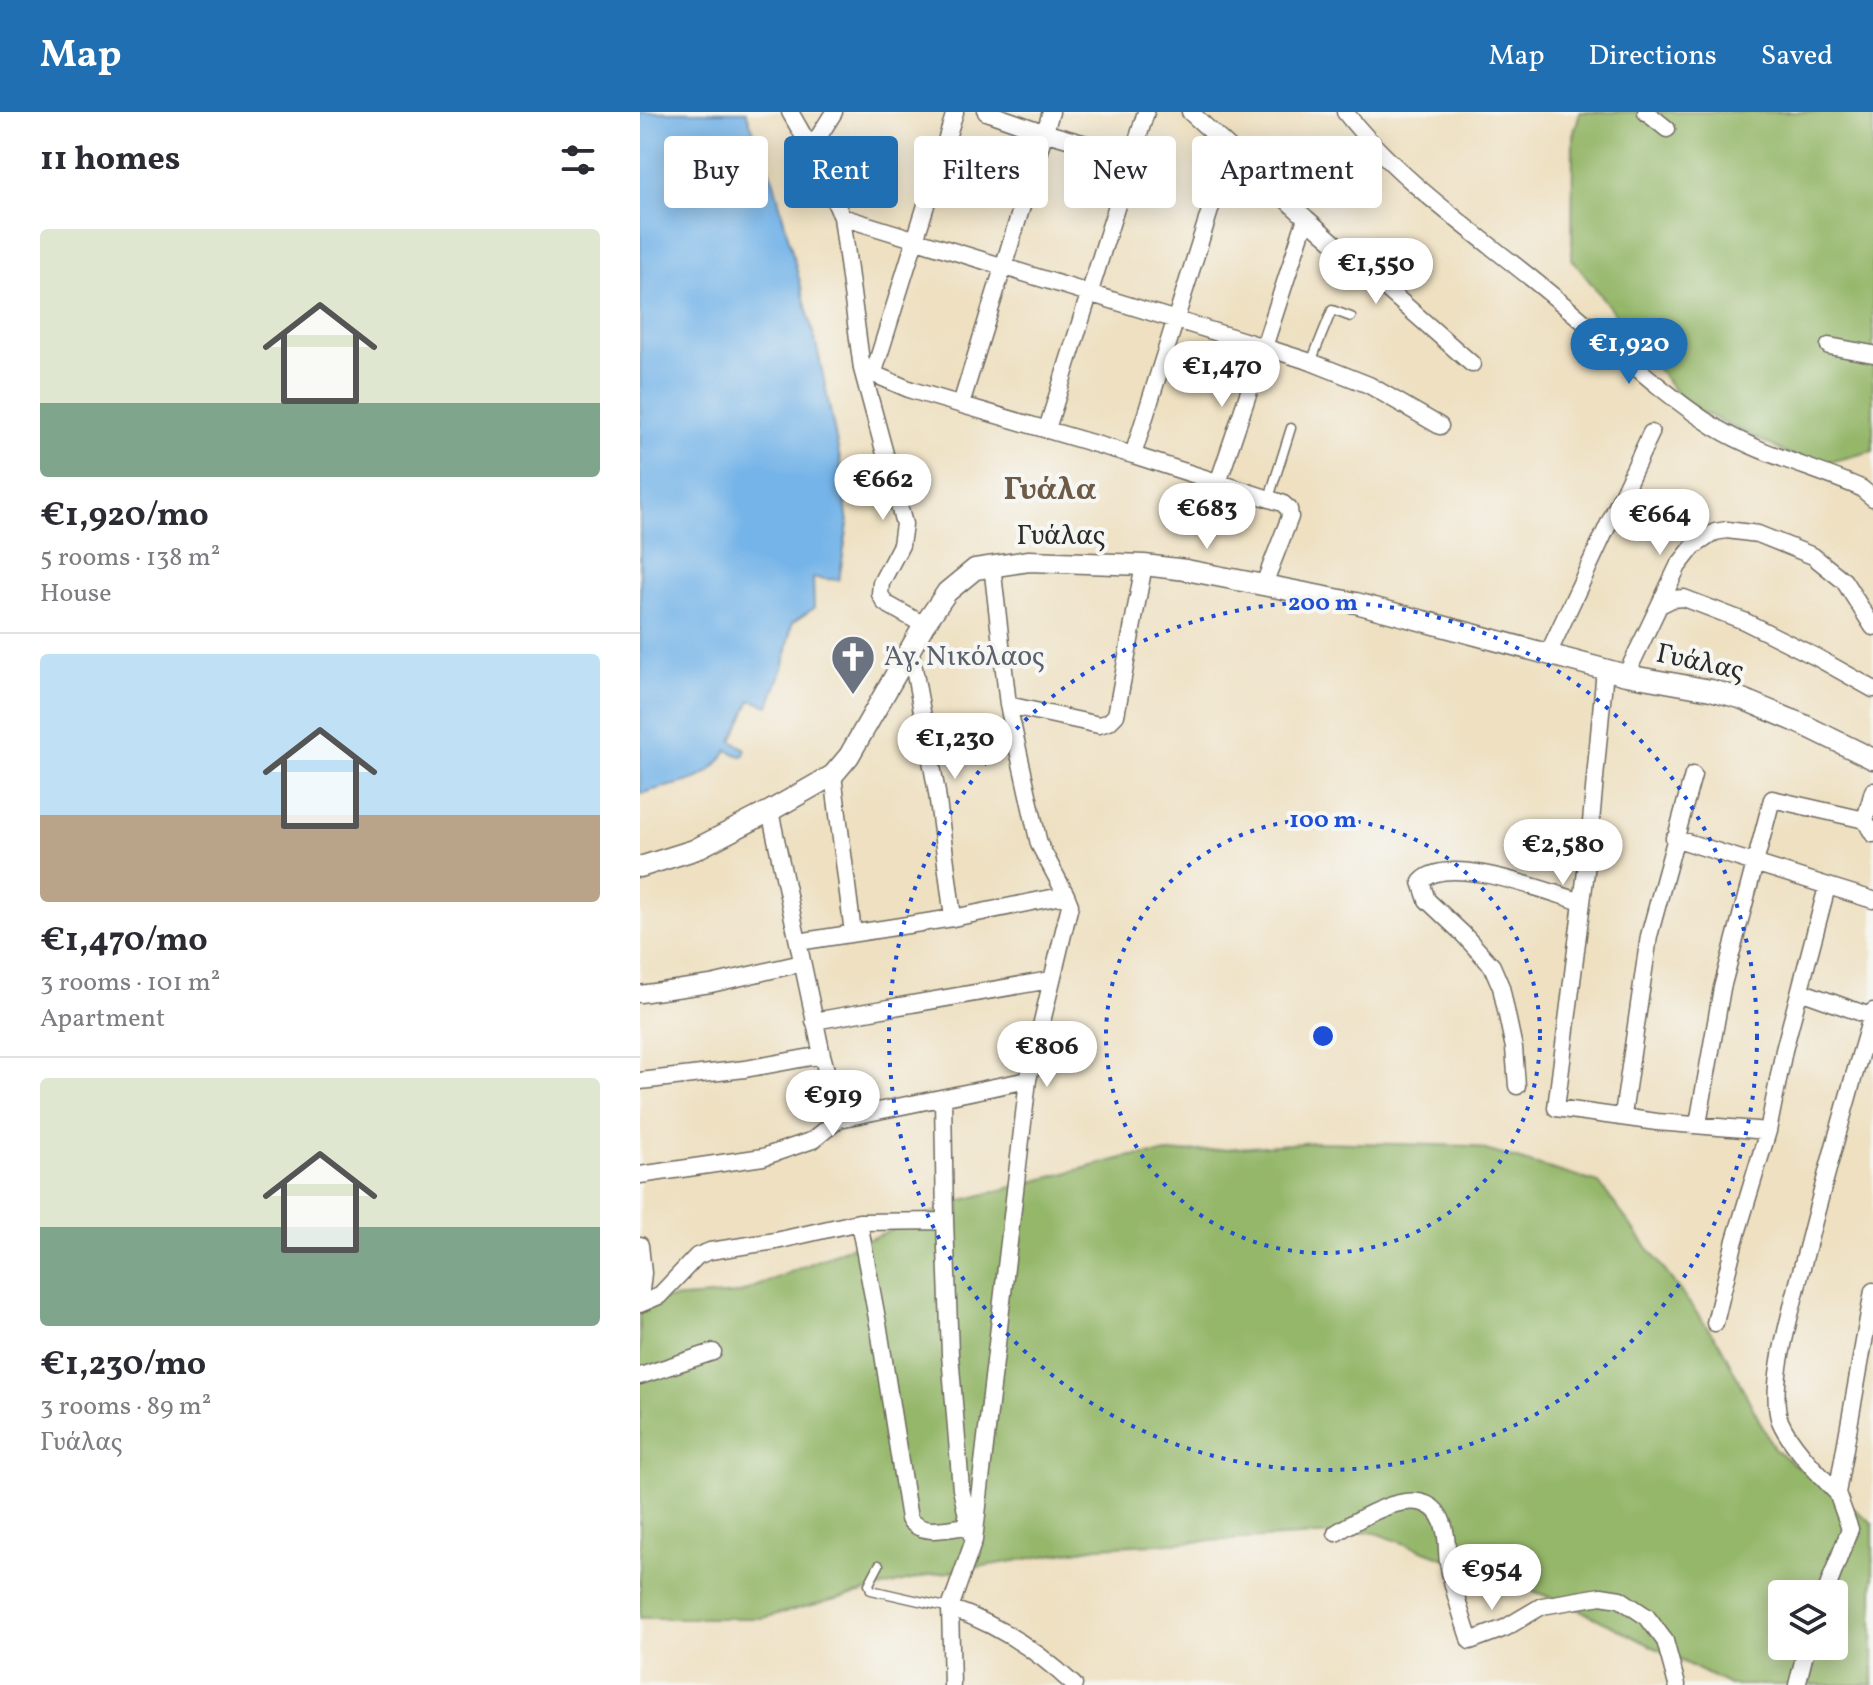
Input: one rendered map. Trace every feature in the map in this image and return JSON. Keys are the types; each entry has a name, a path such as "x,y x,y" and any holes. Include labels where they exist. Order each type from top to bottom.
{"street":[{"path":"790,112 804,136"},
{"path":"819,136 834,112"},
{"path":"867,372 916,239 955,112"},
{"path":"986,112 1064,138"},
{"path":"961,404 1051,112"},
{"path":"1139,136 1146,112"},
{"path":"1190,112 1472,364"},
{"path":"1345,112 1365,138 1396,169 1561,302 1672,397 1717,428 1861,488 1873,498"},
{"path":"1646,112 1667,129"},
{"path":"838,208 842,217 867,372 904,524 901,545 881,583 880,594 885,603 924,625"},
{"path":"1047,429 1115,208"},
{"path":"1133,455 1211,208"},
{"path":"842,217 1311,362 1369,385 1440,426"},
{"path":"1218,483 1306,218"},
{"path":"1829,346 1873,354"},
{"path":"867,372 1282,503 1289,509 1290,517 1264,584"},
{"path":"1548,654 1651,433"},
{"path":"1626,675 1678,566 1693,547 1715,532 1758,534 1813,556 1844,581 1873,627"},
{"name":"Γυάλας","path":"640,867 694,850 833,775 849,756 924,625 947,592 975,569 1029,561 1144,565 1264,584 1356,603 1626,675 1740,698 1873,759"},
{"path":"952,1685 950,1608 971,1533 1028,1080 1070,905 1039,844 1008,705 992,565"},
{"path":"1008,705 1099,725 1109,722 1116,715 1144,565"},
{"path":"1660,605 1684,598 1744,621 1873,689"},
{"path":"911,652 937,793 953,918"},
{"path":"1605,669 1582,902 1556,1108 1657,1122 1768,1131"},
{"path":"833,775 853,933"},
{"path":"1623,1115 1649,936 1693,775"},
{"path":"1698,1124 1722,988 1772,799 1869,827 1873,791"},
{"path":"770,811 814,1021 839,1119"},
{"path":"1674,838 1873,900"},
{"path":"1517,1086 1511,1033 1501,987 1492,966 1427,900 1421,882 1427,875 1441,871 1471,872 1582,902"},
{"path":"1715,1323 1735,1240 1768,1131 1784,1050 1827,887"},
{"path":"798,942 953,918 1066,895"},
{"path":"640,994 711,984 802,963"},
{"path":"814,1021 1050,980"},
{"path":"1800,991 1872,1015 1819,1197 1781,1356 1778,1393 1780,1420 1787,1433 1837,1493 1850,1529 1830,1580"},
{"path":"640,1081 745,1069 822,1055"},
{"path":"640,1175 763,1157 813,1140 839,1119 1028,1080"},
{"path":"943,1098 950,1354 961,1489 971,1533"},
{"path":"640,1245 643,1273 640,1302 659,1296 697,1256 710,1251 776,1241 859,1222 945,1221"},
{"path":"859,1222 909,1519 915,1527 926,1531 971,1533"},
{"path":"1837,1493 1873,1291"},
{"path":"640,1376 713,1352"},
{"path":"1336,1533 1395,1503 1422,1501 1434,1508 1445,1529 1448,1564 1470,1641 1505,1628 1542,1606 1601,1596 1620,1599 1647,1617 1665,1641 1677,1685"},
{"path":"950,1608 979,1618 1013,1637 1074,1685"},
{"path":"1797,1685 1803,1660"}],"lane":[{"path":"1311,362 1332,310 1351,317"},
{"path":"1269,498 1291,428"},
{"path":"879,1565 869,1584 875,1593 950,1608"}],"green space":[{"path":"1580,112 1873,112 1873,451 1814,466 1685,404 1572,259 1573,136"},
{"path":"1316,1142 1472,1146 1599,1183 1720,1344 1774,1449 1873,1523 1873,1685 1729,1685 1568,1604 1373,1532 1098,1547 930,1575 762,1618 640,1618 640,1301 738,1294 963,1200 1131,1156"}],"water":[{"path":"640,112 746,112 756,136 664,136 664,208 768,208 768,167 819,356 840,459 848,524 839,580 813,578 814,608 792,623 784,665 769,706 751,700 732,741 746,749 743,757 727,750 719,762 699,777 640,794"}],"place":[{"name":"Άγ. Νικόλαος","path":"853,696"}],"district":[{"name":"Γυάλα","path":"1050,491"}]}
